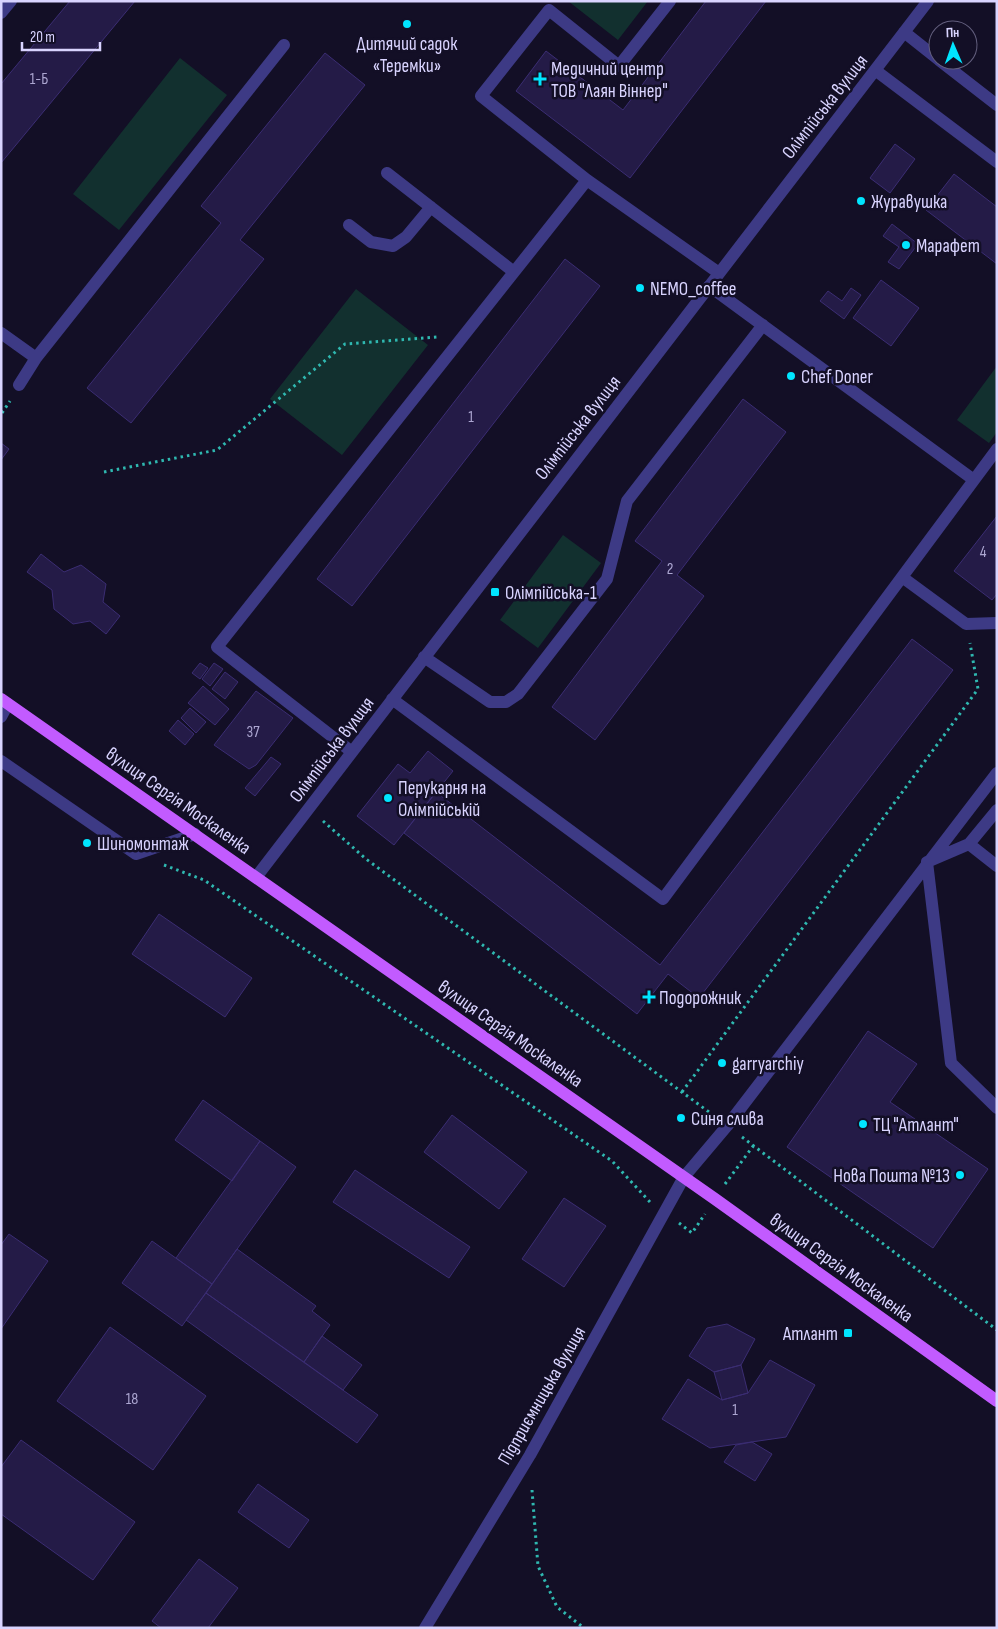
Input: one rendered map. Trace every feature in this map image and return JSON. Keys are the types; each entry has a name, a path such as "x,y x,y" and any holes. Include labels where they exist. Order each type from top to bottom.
{"main road":[{"name":"вулиця Сергія Москаленка","path":"5,702 257,876 684,1177 997,1401"}],"street":[{"path":"1,13 11,1"},
{"path":"670,1 619,66 549,10 481,96 587,180 719,273"},
{"name":"Олімпійська вулиця","path":"257,876 928,1"},
{"path":"904,32 928,51"},
{"path":"19,385 36,358 284,45"},
{"path":"875,70 997,162"},
{"path":"952,70 997,105"},
{"path":"387,173 514,272"},
{"path":"352,752 217,647 587,180"},
{"path":"349,225 371,242 393,246 406,237 431,207"},
{"path":"710,286 974,480"},
{"path":"424,657 490,702 506,702 518,694 607,579 627,502 763,325"},
{"path":"1,333 36,358"},
{"path":"392,699 663,899 997,449"},
{"path":"902,576 966,624 997,623"},
{"path":"1,717 5,702"},
{"path":"1,762 136,854 195,834"},
{"name":"Підприємницька вулиця","path":"425,1628 530,1455 684,1177 728,1126 997,773"},
{"path":"997,810 969,844 928,862 950,1063 997,1108"},
{"path":"969,844 997,866"}],"path":[{"path":"104,472 217,450 344,344 464,335"},
{"path":"682,1092 978,689 966,624"},
{"path":"308,808 366,859 754,1145 997,1330"},
{"path":"136,854 204,880 612,1161 642,1195 692,1233"},
{"path":"732,1174 754,1145"},
{"path":"530,1455 538,1566 557,1607 584,1628"}],"green space":[{"path":"568,1 648,1 618,40"},
{"path":"180,58 227,95 119,230 73,194"},
{"path":"356,289 428,345 342,455 270,399"},
{"path":"997,366 997,432 989,443 957,420"},
{"path":"563,535 601,563 538,648 500,620"}],"building":[{"path":"70,1 135,1 1,163 1,84"},
{"path":"706,1 766,1 630,178 516,91 546,51 623,110"},
{"path":"325,53 365,85 240,240 264,259 131,423 87,388 221,223 201,206"},
{"path":"895,144 915,159 890,193 870,178"},
{"path":"954,174 997,207 997,264 926,210"},
{"name":"Марафет","path":"892,224 918,244 899,269 888,262 899,247 883,236"},
{"path":"565,259 600,286 352,606 317,579"},
{"path":"881,280 919,308 891,346 853,318"},
{"path":"851,288 861,295 844,319 820,301 828,291 842,301"},
{"path":"743,399 786,432 677,575 704,596 595,740 552,707 662,561 635,541"},
{"path":"1,443 9,449 1,460"},
{"path":"997,516 997,594 992,600 954,571"},
{"path":"41,554 64,572 81,565 106,584 103,602 120,616 106,634 90,621 73,624 54,609 52,590 27,572"},
{"path":"912,639 953,670 699,998 668,974 637,1014 404,833 436,792 660,965"},
{"path":"200,663 208,668 200,679 192,673"},
{"path":"214,663 223,669 210,686 202,679"},
{"path":"225,672 238,682 225,699 212,689"},
{"path":"203,686 229,709 215,725 188,703"},
{"path":"256,691 293,718 256,765 249,769 214,745"},
{"path":"190,708 206,722 196,733 181,718"},
{"path":"178,720 194,734 185,745 169,731"},
{"path":"428,751 453,771 394,845 357,816 398,764 410,773"},
{"path":"271,757 281,764 255,796 245,788"},
{"path":"159,914 252,978 225,1017 132,954"},
{"name":"ТЦ \"Атлант\"","path":"868,1031 917,1064 890,1102 988,1169 933,1248 787,1147"},
{"path":"203,1100 260,1141 232,1181 175,1140"},
{"path":"452,1115 527,1172 499,1209 424,1152"},
{"path":"260,1141 296,1167 212,1284 176,1258"},
{"path":"355,1170 470,1247 449,1278 333,1202"},
{"path":"564,1198 606,1226 564,1287 522,1259"},
{"path":"9,1234 48,1261 1,1329 1,1245"},
{"path":"152,1241 212,1284 182,1326 122,1283"},
{"path":"237,1249 316,1306 312,1311 330,1325 304,1362 206,1293"},
{"path":"206,1293 378,1415 357,1443 186,1320"},
{"path":"727,1324 755,1339 741,1365 714,1372 689,1356 707,1328"},
{"path":"110,1327 206,1396 153,1470 57,1401"},
{"path":"322,1336 362,1365 343,1390 304,1362"},
{"path":"770,1360 815,1385 786,1437 710,1448 662,1419 688,1379 722,1400 748,1393"},
{"path":"741,1365 748,1393 722,1400 714,1372"},
{"path":"21,1440 135,1522 93,1580 1,1514 1,1467"},
{"path":"752,1442 772,1454 755,1481 724,1462 736,1445"},
{"path":"258,1484 309,1520 289,1548 238,1512"},
{"path":"199,1559 238,1588 208,1628 161,1628 152,1621"}],"place":[{"name":"Дитячий садок «Теремки»","path":"407,24"},
{"name":"Медичний центр ТОВ \"Лаян Віннер\"","path":"540,79"},
{"name":"Журавушка","path":"861,201"},
{"name":"Марафет","path":"906,245"},
{"name":"NEMO_coffee","path":"640,288"},
{"name":"Chef Doner","path":"791,376"},
{"name":"Олімпійська-1","path":"495,592"},
{"name":"Перукарня на Олімпійській","path":"388,798"},
{"name":"Шиномонтаж","path":"87,843"},
{"name":"Подорожник","path":"649,997"},
{"name":"garryarchiy","path":"722,1063"},
{"name":"Синя слива","path":"681,1118"},
{"name":"ТЦ \"Атлант\"","path":"863,1124"},
{"name":"Нова Пошта №13","path":"960,1175"},
{"name":"Атлант","path":"848,1333"}]}
